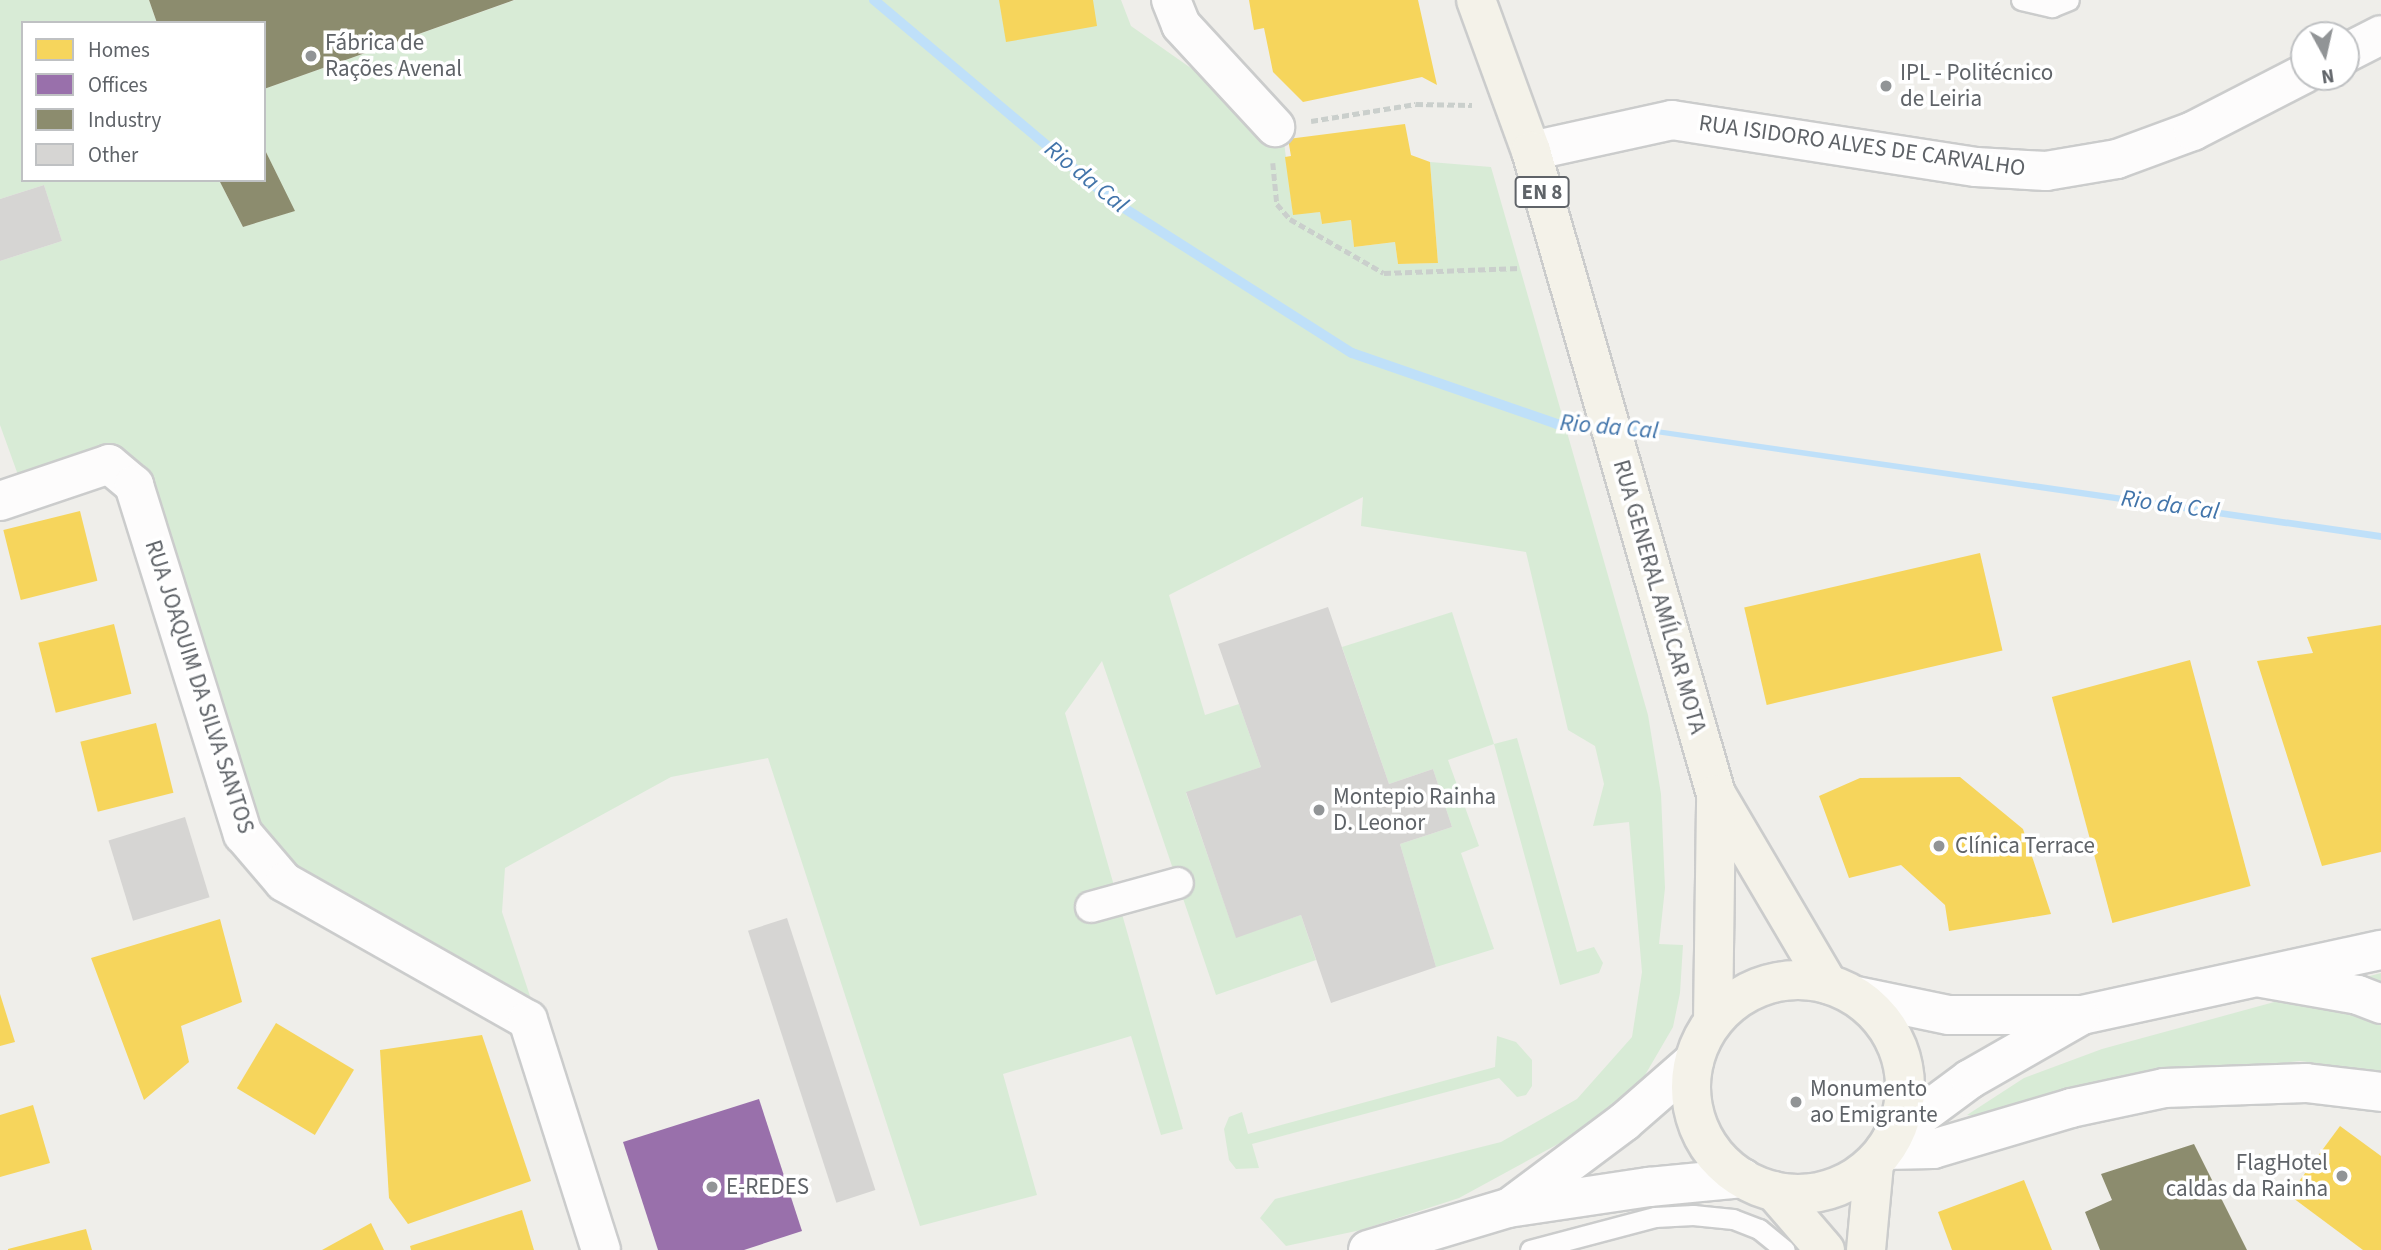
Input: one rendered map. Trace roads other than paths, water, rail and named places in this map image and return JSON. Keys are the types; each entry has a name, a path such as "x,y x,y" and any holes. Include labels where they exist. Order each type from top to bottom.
{"main road":[{"name":"RUA GENERAL AMÍLCAR MOTA","path":"1476,0 1531,151 1597,388 1716,794"},
{"path":"1716,794 1842,990"},
{"path":"1713,1021 1716,794"},
{"path":"1825,1250 1758,1185 1717,1157 1699,1128 1691,1095 1694,1060 1713,1021 1741,996 1768,984 1798,980 1842,990 1881,1017 1898,1044 1905,1075 1904,1107 1884,1150 1866,1250"},
{"path":"1758,1185 1827,1190 1853,1179 1884,1150"}],"street":[{"path":"1171,0 1181,25 1275,127"},
{"path":"2360,46 2381,35"},
{"name":"RUA ISIDORO ALVES DE CARVALHO","path":"1531,151 1672,120 1976,167 2046,171 2130,155 2193,131 2290,81"},
{"name":"RUA JOAQUIM DA SILVA SANTOS","path":"0,501 109,464 134,485 243,834 284,882 528,1020 601,1250"},
{"path":"1091,907 1178,883"},
{"path":"1842,990 1948,1015 2082,1015 2381,950"},
{"path":"2262,978 2358,995 2381,1004"},
{"path":"1884,1150 1970,1079 2082,1015"},
{"path":"1508,1208 1624,1122 1694,1060"},
{"path":"1884,1150 1933,1149 2071,1108 2164,1088 2306,1083 2381,1092"},
{"path":"1368,1250 1508,1208 1649,1187 1758,1185"}],"lane":[{"path":"2021,0 2052,7 2069,0"},
{"path":"1530,1250 1655,1217 1693,1215 1733,1219 1759,1229 1785,1250"}],"water":[{"path":"1643,427 2381,533 2381,540 1642,432"}],"waterway":[{"name":"Rio da Cal","path":"874,0 1113,201 1352,353 1557,424 1602,426"},
{"name":"Rio da Cal","path":"1618,427 1655,430"}],"place":[{"name":"Fábrica de Rações Avenal","path":"311,56"},
{"name":"IPL - Politécnico de Leiria","path":"1886,86"},
{"name":"Montepio Rainha D. Leonor","path":"1319,810"},
{"name":"Clínica Terrace","path":"1939,846"},
{"name":"Monumento ao Emigrante","path":"1796,1102"},
{"name":"FlagHotel caldas da Rainha","path":"2342,1176"},
{"name":"E-REDES","path":"712,1187"}]}
